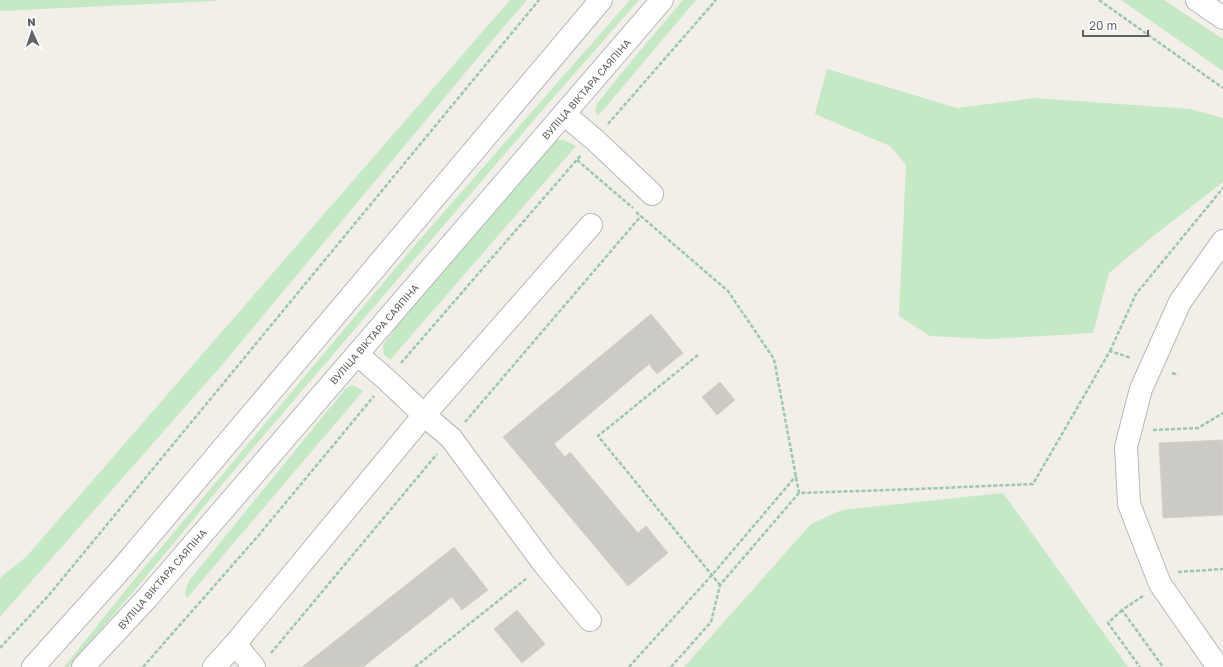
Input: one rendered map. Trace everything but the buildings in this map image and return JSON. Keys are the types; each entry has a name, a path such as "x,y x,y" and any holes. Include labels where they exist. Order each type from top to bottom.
{"street":[{"path":"33,667 137,550 601,0"},
{"name":"ВУЛІЦА ВІКТАРА САЯПІНА","path":"83,667 148,597 662,0"},
{"path":"1197,0 1223,18"},
{"path":"564,114 652,194"},
{"path":"214,667 236,644 424,415 591,225"},
{"path":"1218,667 1160,584 1129,504 1126,447 1141,388 1180,302 1223,241"},
{"path":"357,354 451,438 544,564 590,620"},
{"path":"236,644 260,662"}],"path":[{"path":"0,648 54,588 539,0"},
{"path":"144,667 258,536 387,380 716,0"},
{"path":"1099,0 1223,88"},
{"path":"577,160 728,291 774,359 799,493"},
{"path":"671,667 711,622 720,585 799,493 1032,484 1110,351 1136,294 1223,188"},
{"path":"260,662 641,216"},
{"path":"1110,351 1178,375"},
{"path":"698,355 598,436 720,585"},
{"path":"1148,430 1198,428 1223,413"},
{"path":"629,667 712,575 796,476"},
{"path":"415,667 544,564"},
{"path":"1140,667 1108,623 1122,610 1180,571 1223,569"},
{"path":"1122,610 1163,667"}],"green space":[{"path":"0,0 218,0 0,11"},
{"path":"510,0 527,0 222,365 0,617 0,578 27,556"},
{"path":"630,0 639,0 533,121 235,469 69,667 64,667 133,581 415,245"},
{"path":"683,0 696,0 598,116 595,111 597,104"},
{"path":"1121,0 1164,0 1223,39 1223,71"},
{"path":"827,69 957,108 1035,98 1190,109 1223,118 1223,182 1152,237 1109,273 1093,333 989,339 930,336 899,316 906,165 890,146 815,114"},
{"path":"556,140 564,140 576,146 390,360 384,355 383,345 404,317"},
{"path":"353,385 363,391 187,598 185,592 189,581 346,388"},
{"path":"1003,493 1128,667 684,667 811,524 842,510"}]}
